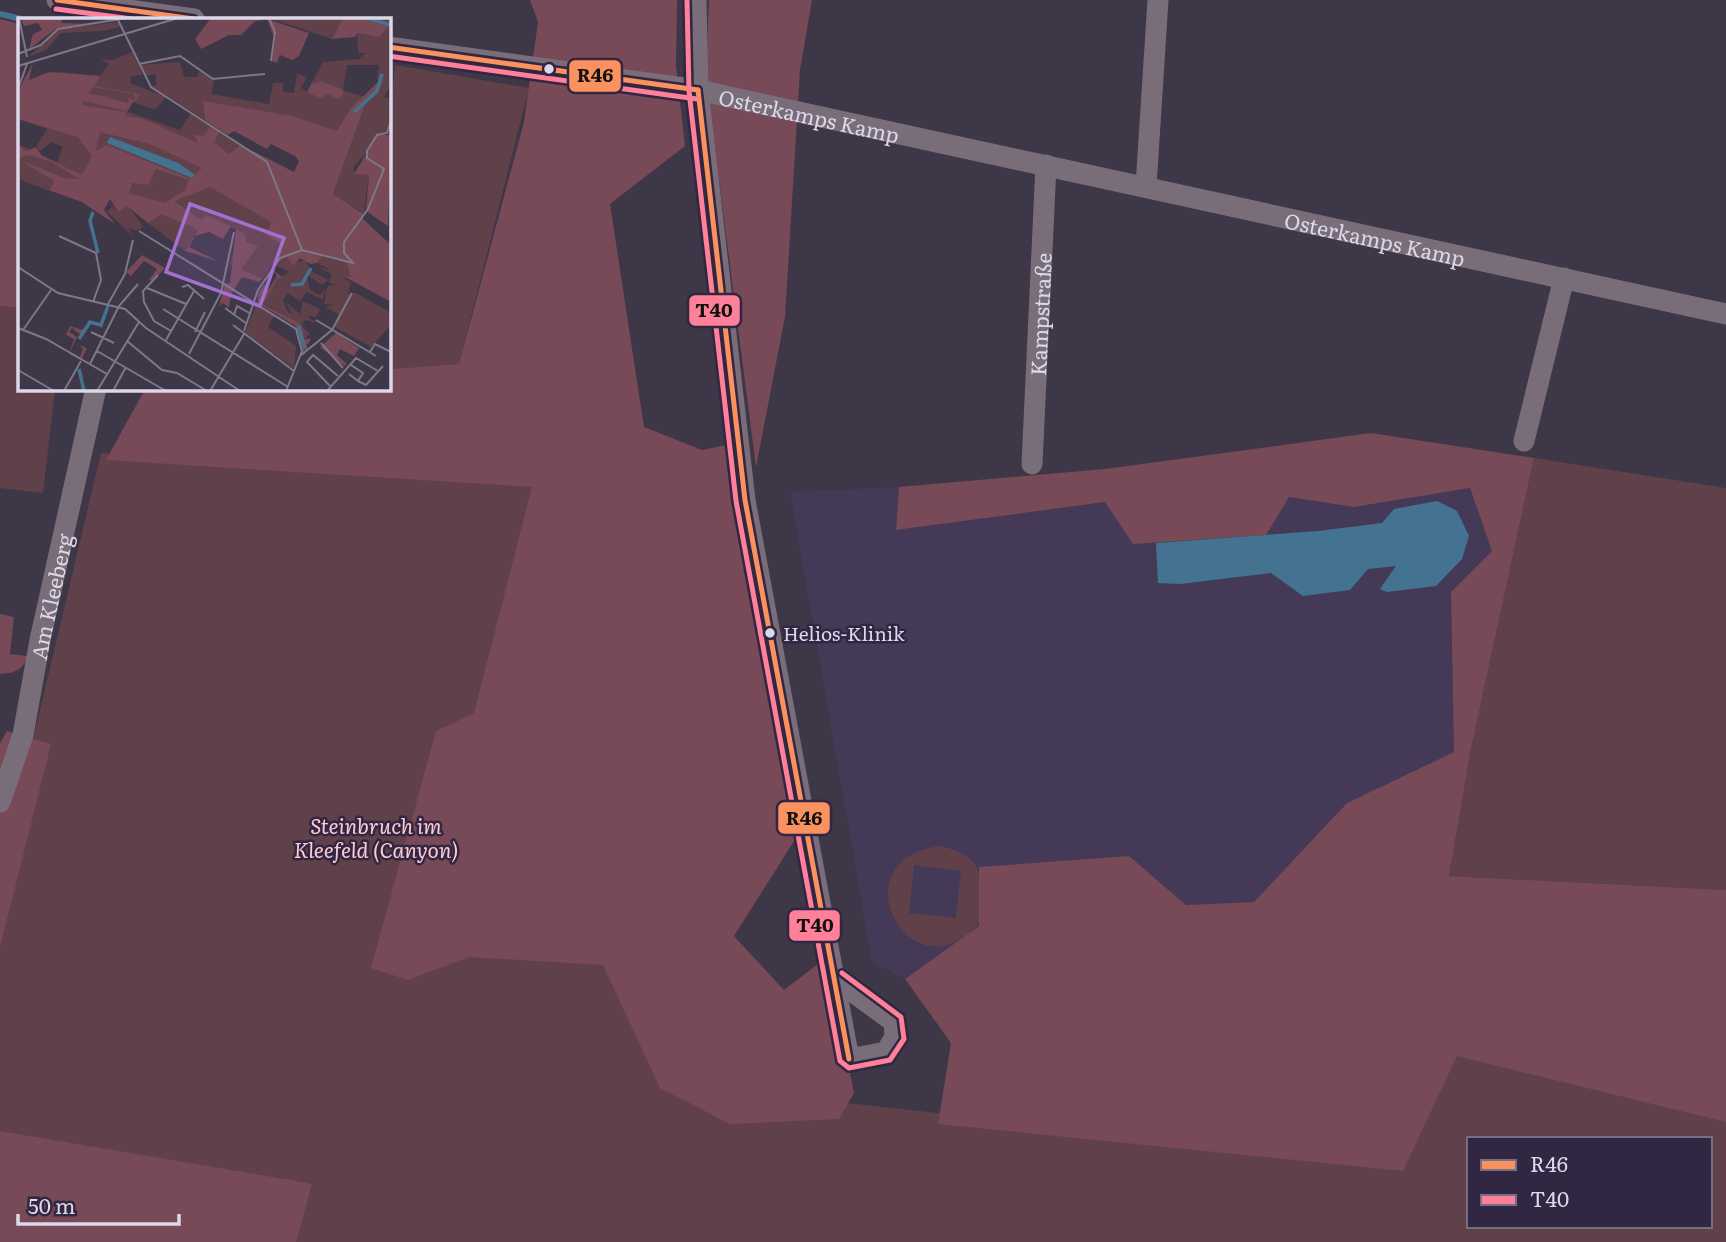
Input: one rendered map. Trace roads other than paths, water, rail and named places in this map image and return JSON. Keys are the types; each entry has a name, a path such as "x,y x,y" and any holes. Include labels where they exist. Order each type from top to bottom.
{"street":[{"path":"696,0 698,90 745,500 834,978"},
{"path":"1146,186 1157,0"},
{"path":"69,5 185,18"},
{"name":"Osterkamps Kamp","path":"390,47 698,90 1726,314"},
{"name":"Kampstraße","path":"1032,464 1046,165"},
{"path":"1524,441 1564,278"},
{"name":"Am Kleeberg","path":"0,802 23,735 40,640 96,390"}],"water":[{"path":"1437,501 1457,511 1469,536 1462,559 1436,586 1387,592 1380,589 1396,566 1368,569 1350,590 1303,596 1271,573 1180,584 1158,583 1156,543 1318,531 1382,523 1394,509"}],"waterway":[{"path":"0,14 18,18"}],"place":[{"name":"Helios-Klinik","path":"770,633"}],"park label":[{"name":"Steinbruch im Kleefeld (Canyon)","path":"376,836"}]}
